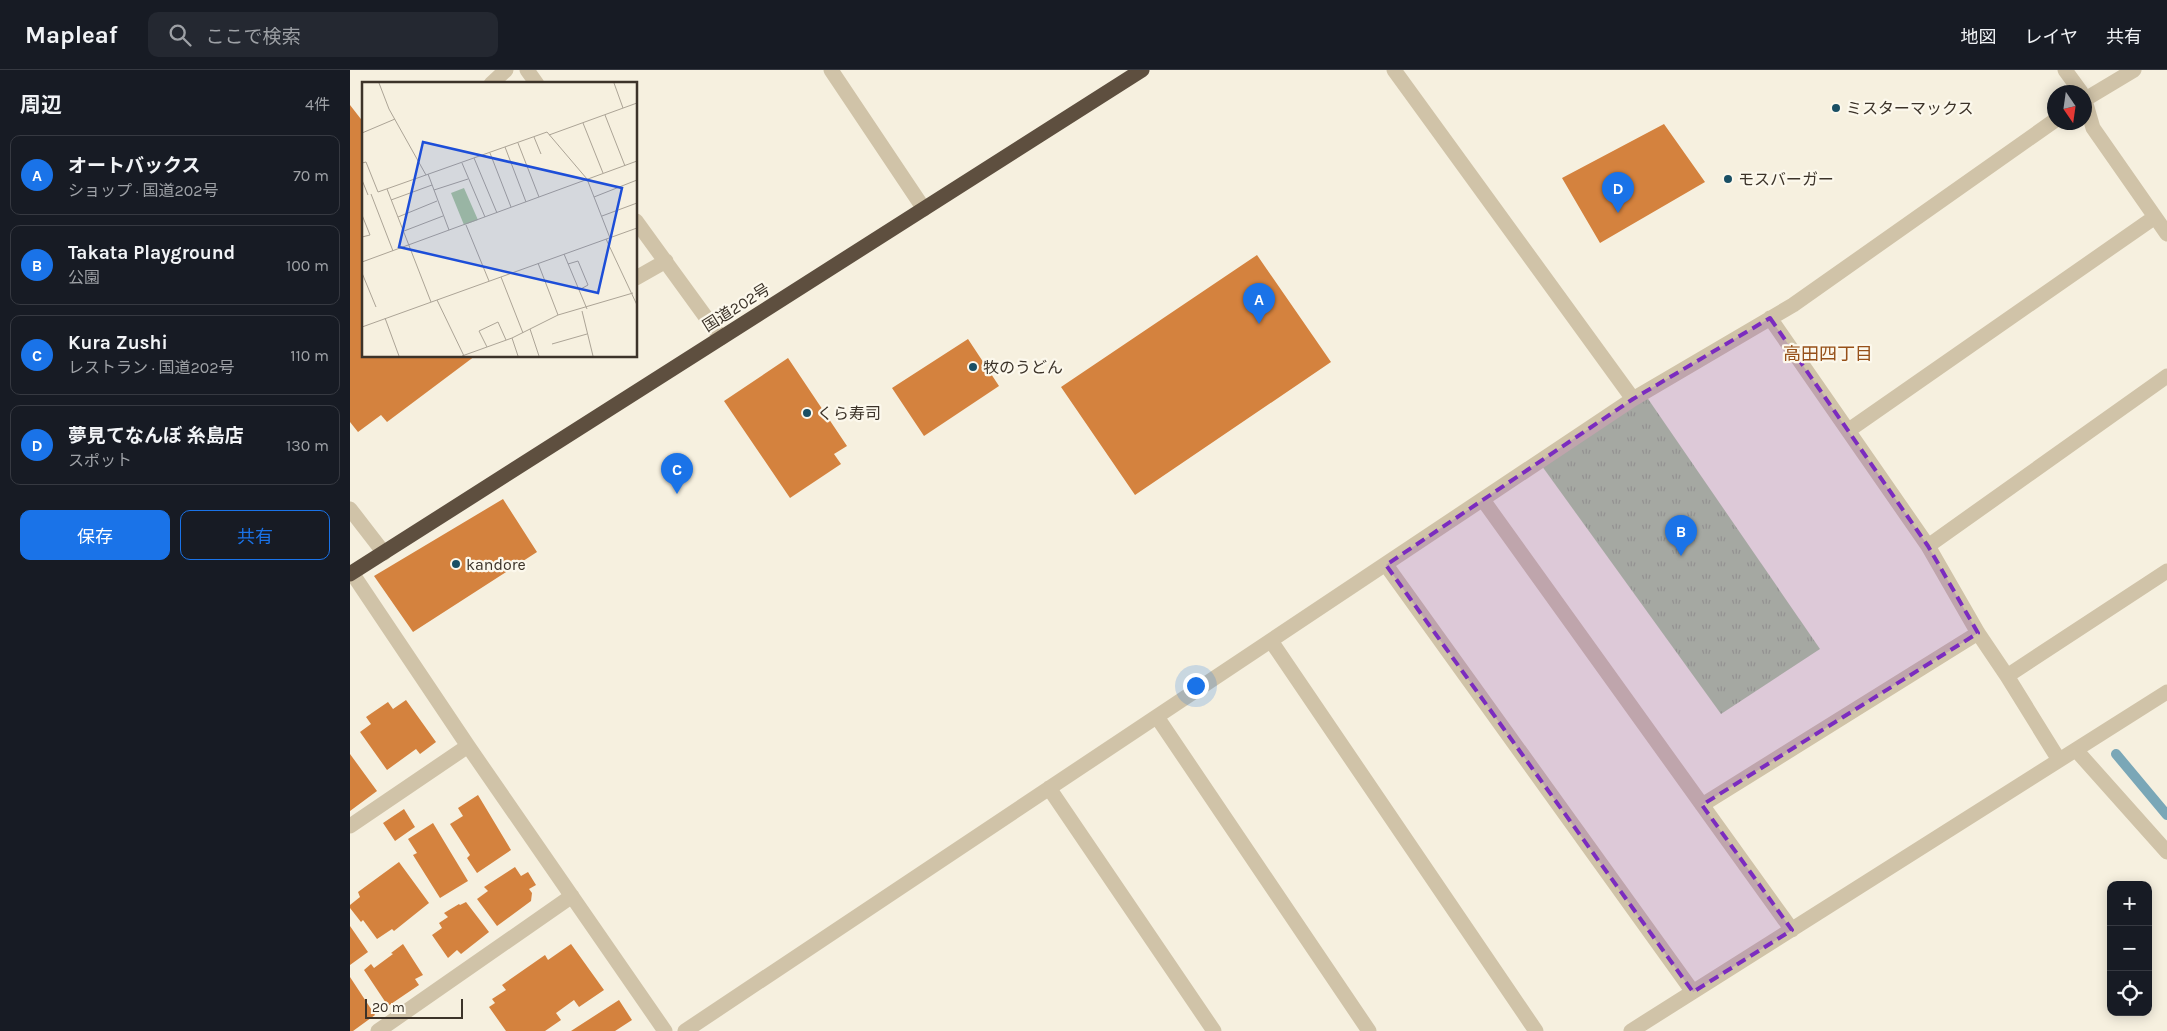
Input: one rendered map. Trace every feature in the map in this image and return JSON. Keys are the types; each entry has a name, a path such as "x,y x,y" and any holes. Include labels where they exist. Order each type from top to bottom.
{"highway":[{"name":"国道202号","path":"351,573 1142,70"}],"street":[{"path":"493,82 506,70"},
{"path":"527,70 536,82"},
{"path":"831,70 924,209"},
{"path":"1394,70 1633,400"},
{"path":"2066,70 2076,85"},
{"path":"2092,93 2134,70"},
{"path":"2092,125 2167,234"},
{"path":"685,1031 1633,400 1793,305 2047,126"},
{"path":"1849,430 2155,217"},
{"path":"638,224 721,338"},
{"path":"638,277 666,261"},
{"path":"1770,318 1928,546 1978,633 2059,760"},
{"path":"1928,546 2167,376"},
{"path":"1483,500 1792,930"},
{"path":"350,509 384,553"},
{"path":"1386,565 1693,992"},
{"path":"2007,676 2167,571"},
{"path":"351,573 665,1031"},
{"path":"1702,805 1978,633"},
{"path":"1271,641 1536,1031"},
{"path":"1632,1031 2167,692"},
{"path":"1157,717 1369,1031"},
{"path":"350,826 468,746"},
{"path":"2076,750 2167,852"},
{"path":"1049,788 1214,1031"},
{"path":"378,1031 572,896"}],"highlighted area":[{"path":"1770,318 1928,546 1978,633 1702,805 1792,930 1693,992 1386,565 1633,399"}],"green space":[{"path":"1644,393 1820,649 1721,714 1539,462"}],"building":[{"path":"350,105 362,120 362,358 472,358 387,422 381,415 358,432 350,422"},
{"path":"1664,124 1705,182 1600,243 1562,178"},
{"path":"1257,255 1331,362 1135,495 1061,387"},
{"path":"968,339 999,386 924,436 892,388"},
{"path":"788,358 847,446 834,454 841,464 790,498 724,401"},
{"name":"kandore","path":"503,499 537,552 413,632 374,576"},
{"path":"406,700 436,742 420,754 416,749 387,770 360,732 371,724 366,717 388,702 393,709"},
{"path":"350,754 377,791 350,811"},
{"path":"478,795 511,850 477,873 467,858 470,855 450,824 463,816 458,808"},
{"path":"404,809 415,827 395,841 383,823"},
{"path":"433,823 468,881 440,898 413,855 417,853 408,839"},
{"path":"399,862 429,903 394,931 392,929 377,939 363,920 361,922 350,908 350,905 360,897 358,892"},
{"path":"515,867 521,876 528,872 536,885 529,889 532,893 531,901 497,926 477,899 488,891 484,887"},
{"path":"466,902 489,932 461,954 457,950 448,958 432,935 442,928 439,923 448,917 444,913"},
{"path":"350,926 368,952 350,965"},
{"path":"403,944 423,975 415,979 419,985 388,1006 364,970 371,964 374,968"},
{"path":"571,944 604,990 579,1007 574,1000 556,1013 561,1020 545,1031 506,1031 489,1007 495,1003 492,999 506,990 502,985 545,955 548,960"},
{"path":"350,977 375,1015 353,1031 350,1031"},
{"path":"619,1000 632,1020 615,1031 571,1031"}],"waterway":[{"path":"2116,754 2167,815"}],"place":[{"name":"ミスターマックス","path":"1836,108"},
{"name":"モスバーガー","path":"1728,179"},
{"name":"夢見てなんぼ 糸島店","path":"1618,213"},
{"name":"オートバックス","path":"1259,324"},
{"name":"牧のうどん","path":"973,367"},
{"name":"くら寿司","path":"807,413"},
{"name":"Kura Zushi","path":"677,494"},
{"name":"Takata Playground","path":"1681,556"},
{"name":"kandore","path":"456,564"}],"district":[{"name":"高田四丁目","path":"1828,354"}]}
